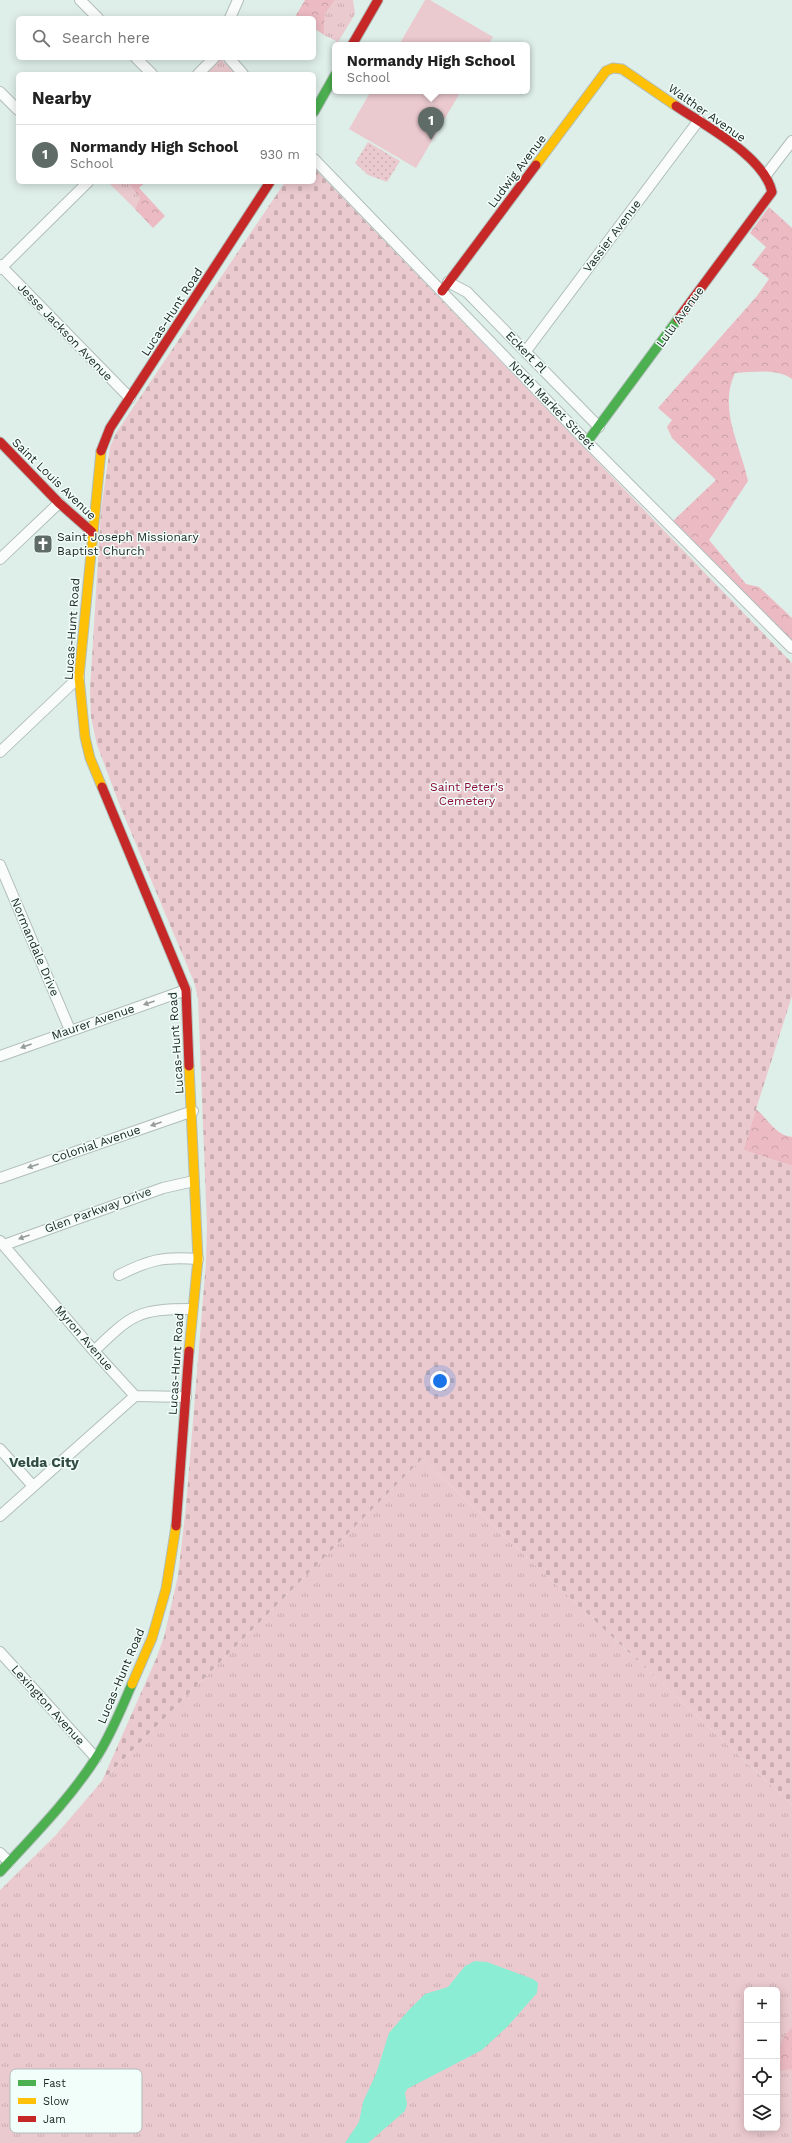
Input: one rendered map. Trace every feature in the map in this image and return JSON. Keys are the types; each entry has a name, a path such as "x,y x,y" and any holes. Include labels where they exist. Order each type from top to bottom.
{"main road":[{"path":"354,42 378,0"},
{"name":"Walther Avenue","path":"613,68 622,69 699,120 739,149 766,175 772,192"},
{"name":"Ludwig Avenue","path":"442,291 606,71 613,68"},
{"path":"316,108 332,80"},
{"name":"Lucas-Hunt Road","path":"0,1872 58,1808 96,1758 119,1714 152,1638 166,1589 179,1510 192,1309 198,1259 194,1181 193,1111 186,990 90,758 85,737 79,677 100,449 110,428 269,184"},
{"name":"Lulu Avenue","path":"587,442 772,192"},
{"name":"Saint Louis Avenue","path":"0,442 59,503 92,532"}],"street":[{"path":"80,0 96,16"},
{"path":"231,16 238,0"},
{"path":"138,60 150,72"},
{"path":"200,72 212,60"},
{"path":"231,60 241,72"},
{"path":"0,92 16,108"},
{"name":"Vassier Avenue","path":"526,352 699,120"},
{"path":"766,175 792,141"},
{"name":"North Market Street","path":"316,161 587,442 792,648"},
{"path":"1,267 85,184"},
{"name":"Jesse Jackson Avenue","path":"1,267 130,398"},
{"name":"Eckert Pl","path":"448,282 467,292 599,427"},
{"path":"0,559 59,503"},
{"path":"0,752 79,677"},
{"name":"Normandale Drive","path":"0,865 70,1030"},
{"name":"Maurer Avenue","path":"0,1056 186,990"},
{"name":"Colonial Avenue","path":"0,1178 193,1111"},
{"name":"Glen Parkway Drive","path":"2,1243 163,1188 194,1181"},
{"name":"Myron Avenue","path":"2,1243 94,1351 135,1396"},
{"path":"119,1275 145,1262 177,1257 198,1259"},
{"path":"94,1351 121,1325 139,1314 159,1309 192,1309"},
{"path":"0,1516 135,1396 186,1397"},
{"path":"0,1449 33,1486"},
{"name":"Lexington Avenue","path":"0,1652 96,1758"},
{"path":"0,1853 9,1862"}],"green space":[{"path":"305,0 335,0 325,14 324,35 316,29 316,16 296,16"},
{"path":"335,0 353,0 355,14 338,42 324,35 325,14"},
{"path":"425,0 430,0 493,37 490,42 401,42"},
{"path":"219,60 222,60 234,72 206,72"},
{"path":"369,94 459,94 416,168 349,129"},
{"path":"368,142 400,161 387,182 368,175 355,163"},
{"name":"Saint Peter's Cemetery","path":"316,170 792,663 792,996 743,1150 792,1166 792,1805 422,1459 102,1781 156,1659 164,1637 178,1576 186,1506 206,1262 207,1226 198,998 194,982 120,806 97,745 91,717 90,690 101,510 110,447 116,433 284,184 316,184"},
{"path":"110,184 130,184 140,198 135,209"},
{"path":"130,184 143,184 139,188 165,216 153,228 135,209 140,198"},
{"path":"769,207 792,228 792,379 779,373 772,372 735,373 730,386 730,413 732,427 748,481 709,540 746,584 759,587 792,618 792,641 673,521 716,480 672,438 667,427 672,420 658,408 757,296 769,279 752,265 766,247 750,233"},
{"path":"756,1109 776,1130 786,1136 792,1137 792,1166 743,1150"},
{"path":"422,1459 792,1805 792,2143 0,2143 0,1890 55,1836 102,1781"},
{"path":"792,2028 792,2069 781,2071 780,2045"}],"shaded area":[{"path":"475,1961 487,1962 533,1979 538,1983 537,1993 508,2026 482,2050 407,2089 405,2093 407,2104 405,2111 368,2143 345,2143 359,2122 363,2102 376,2074 389,2033 425,1994 448,1987 465,1966"}],"traffic: fast":[{"path":"316,108 332,80"},
{"path":"587,442 678,319"},
{"path":"0,1872 51,1817 86,1773 116,1722 132,1684"}],"traffic: slow":[{"path":"536,165 606,71 613,68 622,69 676,106"},
{"path":"101,451 79,677 85,737 90,758 102,787"},
{"path":"189,1066 198,1259 189,1351"},
{"path":"132,1684 152,1638 166,1589 176,1526"}],"traffic: jam":[{"path":"354,42 378,0"},
{"path":"676,106 746,154 758,166 767,179 772,192 678,319"},
{"path":"442,291 536,165"},
{"path":"101,451 110,428 269,184"},
{"path":"0,442 59,503 92,532"},
{"path":"102,787 186,990 189,1066"},
{"path":"176,1526 189,1351"}],"place":[{"name":"Normandy High School","path":"431,140"},
{"name":"Saint Joseph Missionary Baptist Church","path":"43,544"}],"district":[{"name":"Velda City","path":"44,1462"}]}
